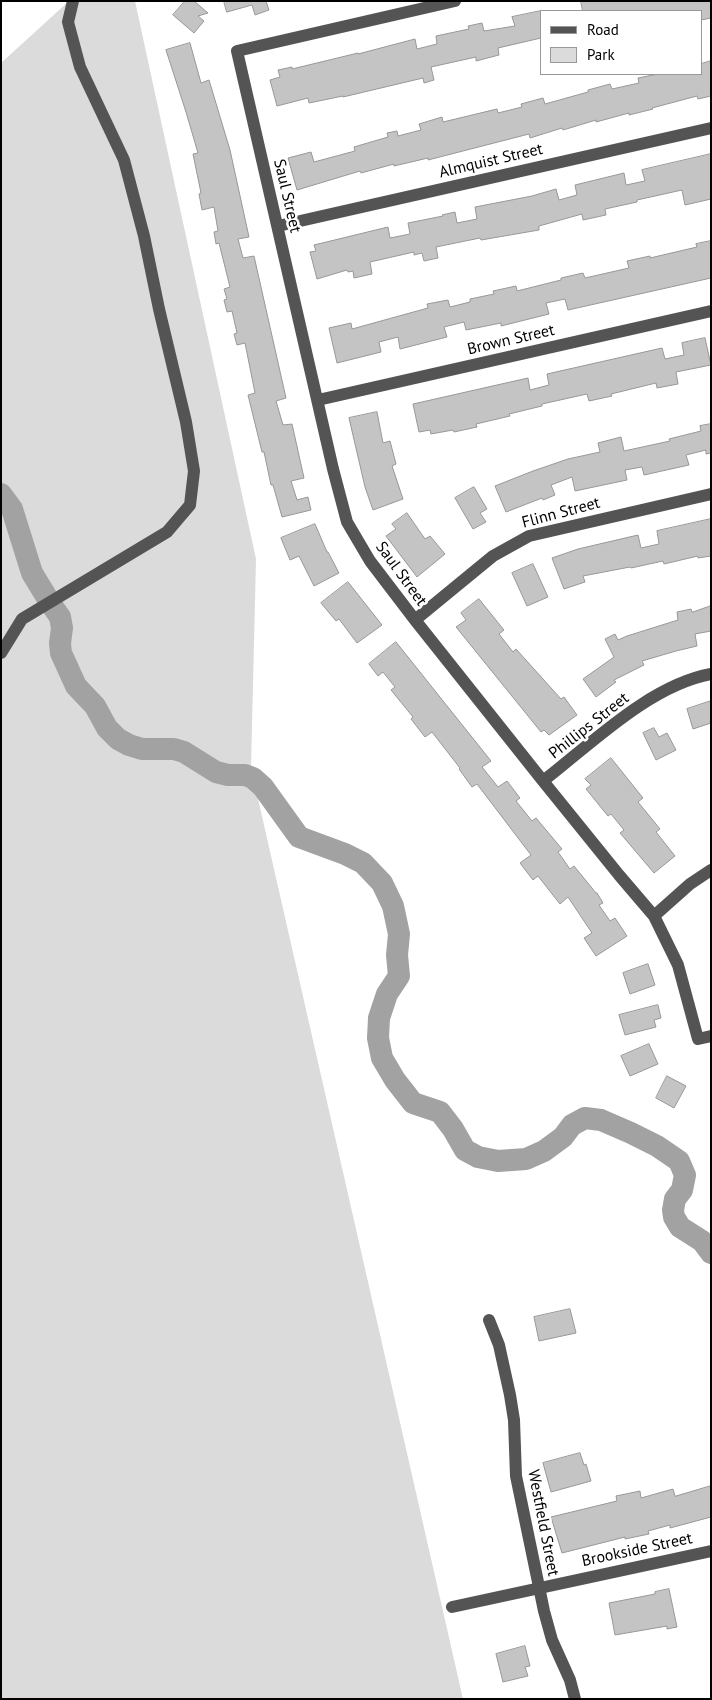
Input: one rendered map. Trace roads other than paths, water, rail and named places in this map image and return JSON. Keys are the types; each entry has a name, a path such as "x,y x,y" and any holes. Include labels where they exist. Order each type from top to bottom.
{"street":[{"path":"1,653 22,619 167,532 190,505 194,471 186,422 144,236 124,160 80,67 68,22 73,1"},
{"name":"Saul Street","path":"455,1 237,52 333,469 347,522 370,561 543,782 618,875 654,916 678,965 698,1039 711,1036"},
{"name":"Almquist Street","path":"278,226 711,128"},
{"name":"Brown Street","path":"318,400 711,311"},
{"name":"Flinn Street","path":"415,620 493,556 529,536 711,494"},
{"name":"Phillips Street","path":"543,782 620,718 667,690 700,676 711,674"},
{"path":"654,916 690,884 711,870"},
{"name":"Westfield Street","path":"488,1320 499,1345 510,1395 514,1420 516,1476 539,1588 552,1640 570,1680 575,1699"},
{"name":"Brookside Street","path":"452,1607 711,1550"}],"waterway":[{"path":"1,494 12,509 32,573 46,596"},
{"path":"53,607 60,617 62,628 61,653 76,686 95,706 107,728 118,739 142,749 174,749 184,752 216,772 228,775 245,775 253,778 263,787 299,837 345,854 363,863 382,883 393,906 399,934 397,955 399,976 387,994 379,1018 378,1038 382,1058 395,1080 413,1103 440,1112 453,1129 465,1150 478,1157 498,1161 526,1159 544,1151 563,1137 572,1125 585,1118 601,1120 657,1146 679,1161 685,1175 682,1190 675,1199 674,1217 680,1227 702,1241 711,1253"}]}
